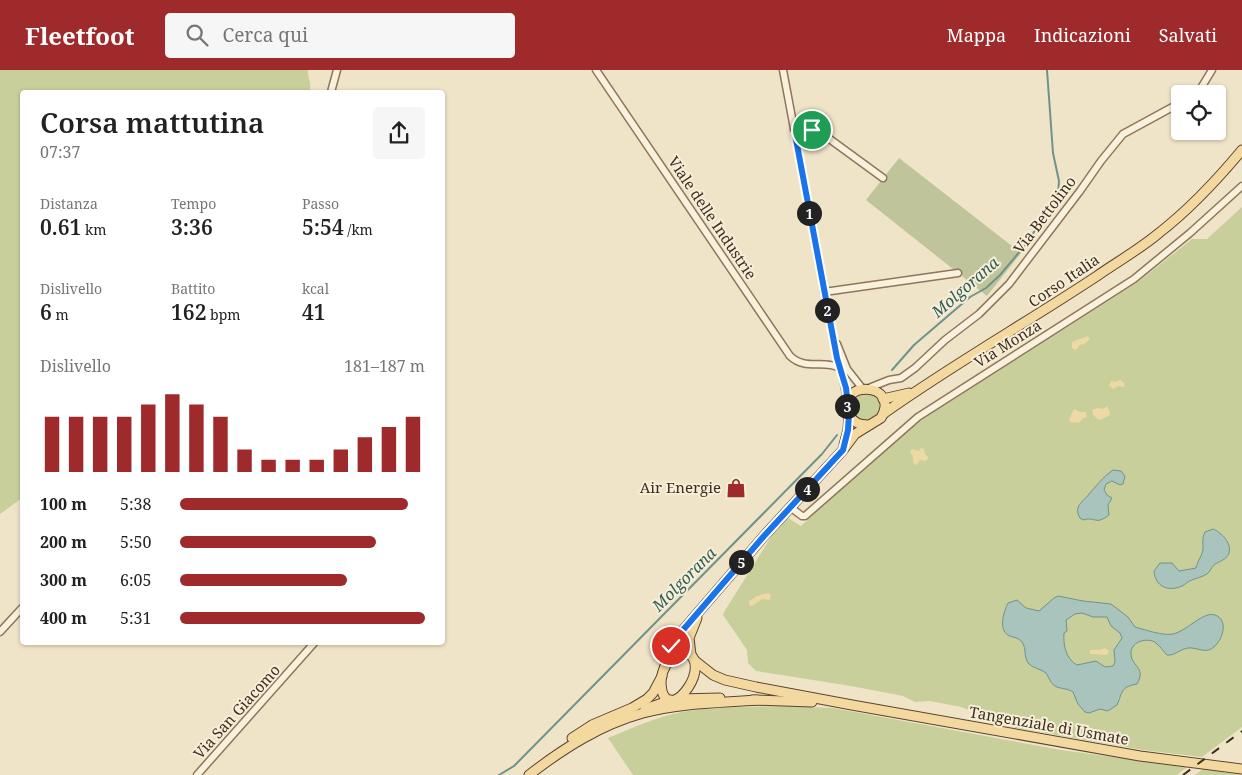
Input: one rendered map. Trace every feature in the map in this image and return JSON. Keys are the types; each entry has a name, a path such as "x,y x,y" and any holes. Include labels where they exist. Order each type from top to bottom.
{"main road":[{"name":"Corso Italia","path":"883,414 912,392 1016,329 1159,233 1202,195 1242,150"},
{"path":"843,450 848,430 849,414 847,404 852,394 865,388 882,397 912,392"},
{"path":"675,700 664,696 662,693 663,673 671,646 701,609 790,507 843,450 855,434 877,421 883,414 884,404 882,397"},
{"path":"849,414 854,421 868,425"},
{"path":"675,700 684,694 693,676 695,665 689,642 690,634 701,609"},
{"path":"548,760 558,749 586,728 647,700 653,693 670,660 678,654 685,652 693,657 709,673 724,680 852,705"},
{"path":"529,775 548,760 586,736 645,709 675,700 705,698 824,702 852,705"},
{"path":"616,723 645,713 675,707 757,700"},
{"name":"Tangenziale di Usmate","path":"852,705 1140,756 1242,769"}],"street":[{"path":"331,90 338,70"},
{"name":"Viale delle Industrie","path":"596,70 790,356 796,362 833,365 844,369"},
{"path":"783,70 837,358 844,369 865,388"},
{"path":"1203,85 1212,70"},
{"name":"Via Bettolino","path":"865,388 901,378 978,314 1010,284 1123,134 1171,108"},
{"path":"795,134 812,130 820,132 883,178"},
{"name":"Via Monza","path":"790,507 802,516 805,516 918,417 1134,279 1190,233 1242,186"},
{"path":"824,292 958,273"},
{"path":"832,331 844,369 847,404"},
{"path":"817,365 829,359 837,358"},
{"path":"882,397 882,387 885,382"},
{"path":"0,632 20,610"},
{"name":"Via San Giacomo","path":"197,775 312,645"}],"green space":[{"path":"0,70 308,70 309,90 20,90 20,499 0,514"},
{"path":"899,158 1021,253 987,296 866,200"},
{"path":"1242,207 1242,727 1202,757 1143,750 1016,728 961,707 930,701 915,702 903,696 756,671 748,663 747,650 723,615 771,537 788,518 801,526 853,478 923,419 1138,282 1192,239 1207,239"},
{"path":"866,393 876,397 880,407 876,417 866,421 856,417 852,407 856,397"},
{"path":"787,706 833,708 1061,750 1187,767 1177,775 633,775 608,738 653,720 682,712 721,708"},
{"path":"1203,769 1242,775 1195,775"}],"sand":[{"path":"1088,336 1090,339 1076,350 1072,348 1072,342"},
{"path":"1120,380 1125,384 1124,387 1118,386 1113,389 1109,385 1111,381"},
{"path":"1107,406 1110,413 1109,416 1099,420 1093,415 1092,410 1103,409"},
{"path":"1074,409 1086,412 1087,417 1083,418 1079,423 1070,422 1069,419"},
{"path":"921,448 924,449 928,459 925,461 920,460 915,465 910,451 912,449 919,451"},
{"path":"768,593 771,595 770,600 762,599 752,606 749,605 749,601 757,596"},
{"path":"1105,648 1109,651 1107,655 1091,654 1089,652 1091,650"}],"water":[{"path":"1113,470 1121,471 1125,476 1123,484 1120,485 1112,481 1106,484 1104,490 1112,498 1108,505 1109,515 1101,520 1083,520 1078,514 1078,507 1100,481"},
{"path":"1213,529 1222,535 1229,545 1230,549 1227,557 1214,565 1207,574 1177,588 1164,587 1157,581 1154,571 1160,563 1172,563 1179,571 1196,568 1203,551 1204,534"},
{"path":"1058,596 1111,604 1128,617 1135,627 1164,634 1173,634 1200,618 1215,615 1222,622 1223,632 1215,646 1208,650 1188,648 1167,655 1153,641 1145,640 1137,643 1132,648 1131,657 1140,674 1137,684 1125,689 1121,693 1117,705 1108,711 1100,709 1089,713 1085,712 1078,704 1073,692 1055,686 1046,673 1029,664 1022,642 1008,635 1003,629 1004,615 1008,603 1017,600 1026,608 1039,611","holes":["1082,613 1093,617 1107,617 1111,626 1120,633 1122,638 1114,650 1115,662 1113,666 1105,667 1096,661 1077,665 1070,659 1066,651 1064,638 1064,633 1067,631 1066,620 1075,614"]}],"waterway":[{"name":"Molgorana","path":"892,370 914,345 970,297 986,288 1000,275 1027,243 1058,194 1059,181 1053,153 1047,70"},
{"name":"Molgorana","path":"499,775 514,766 822,454 837,435"}],"railway":[{"path":"1183,775 1242,731"}],"place":[{"name":"Air Energie","path":"736,488"}],"route":[{"path":"671,646 764,536 843,450 848,430 849,414 846,388 837,358 795,134 812,130"}]}
